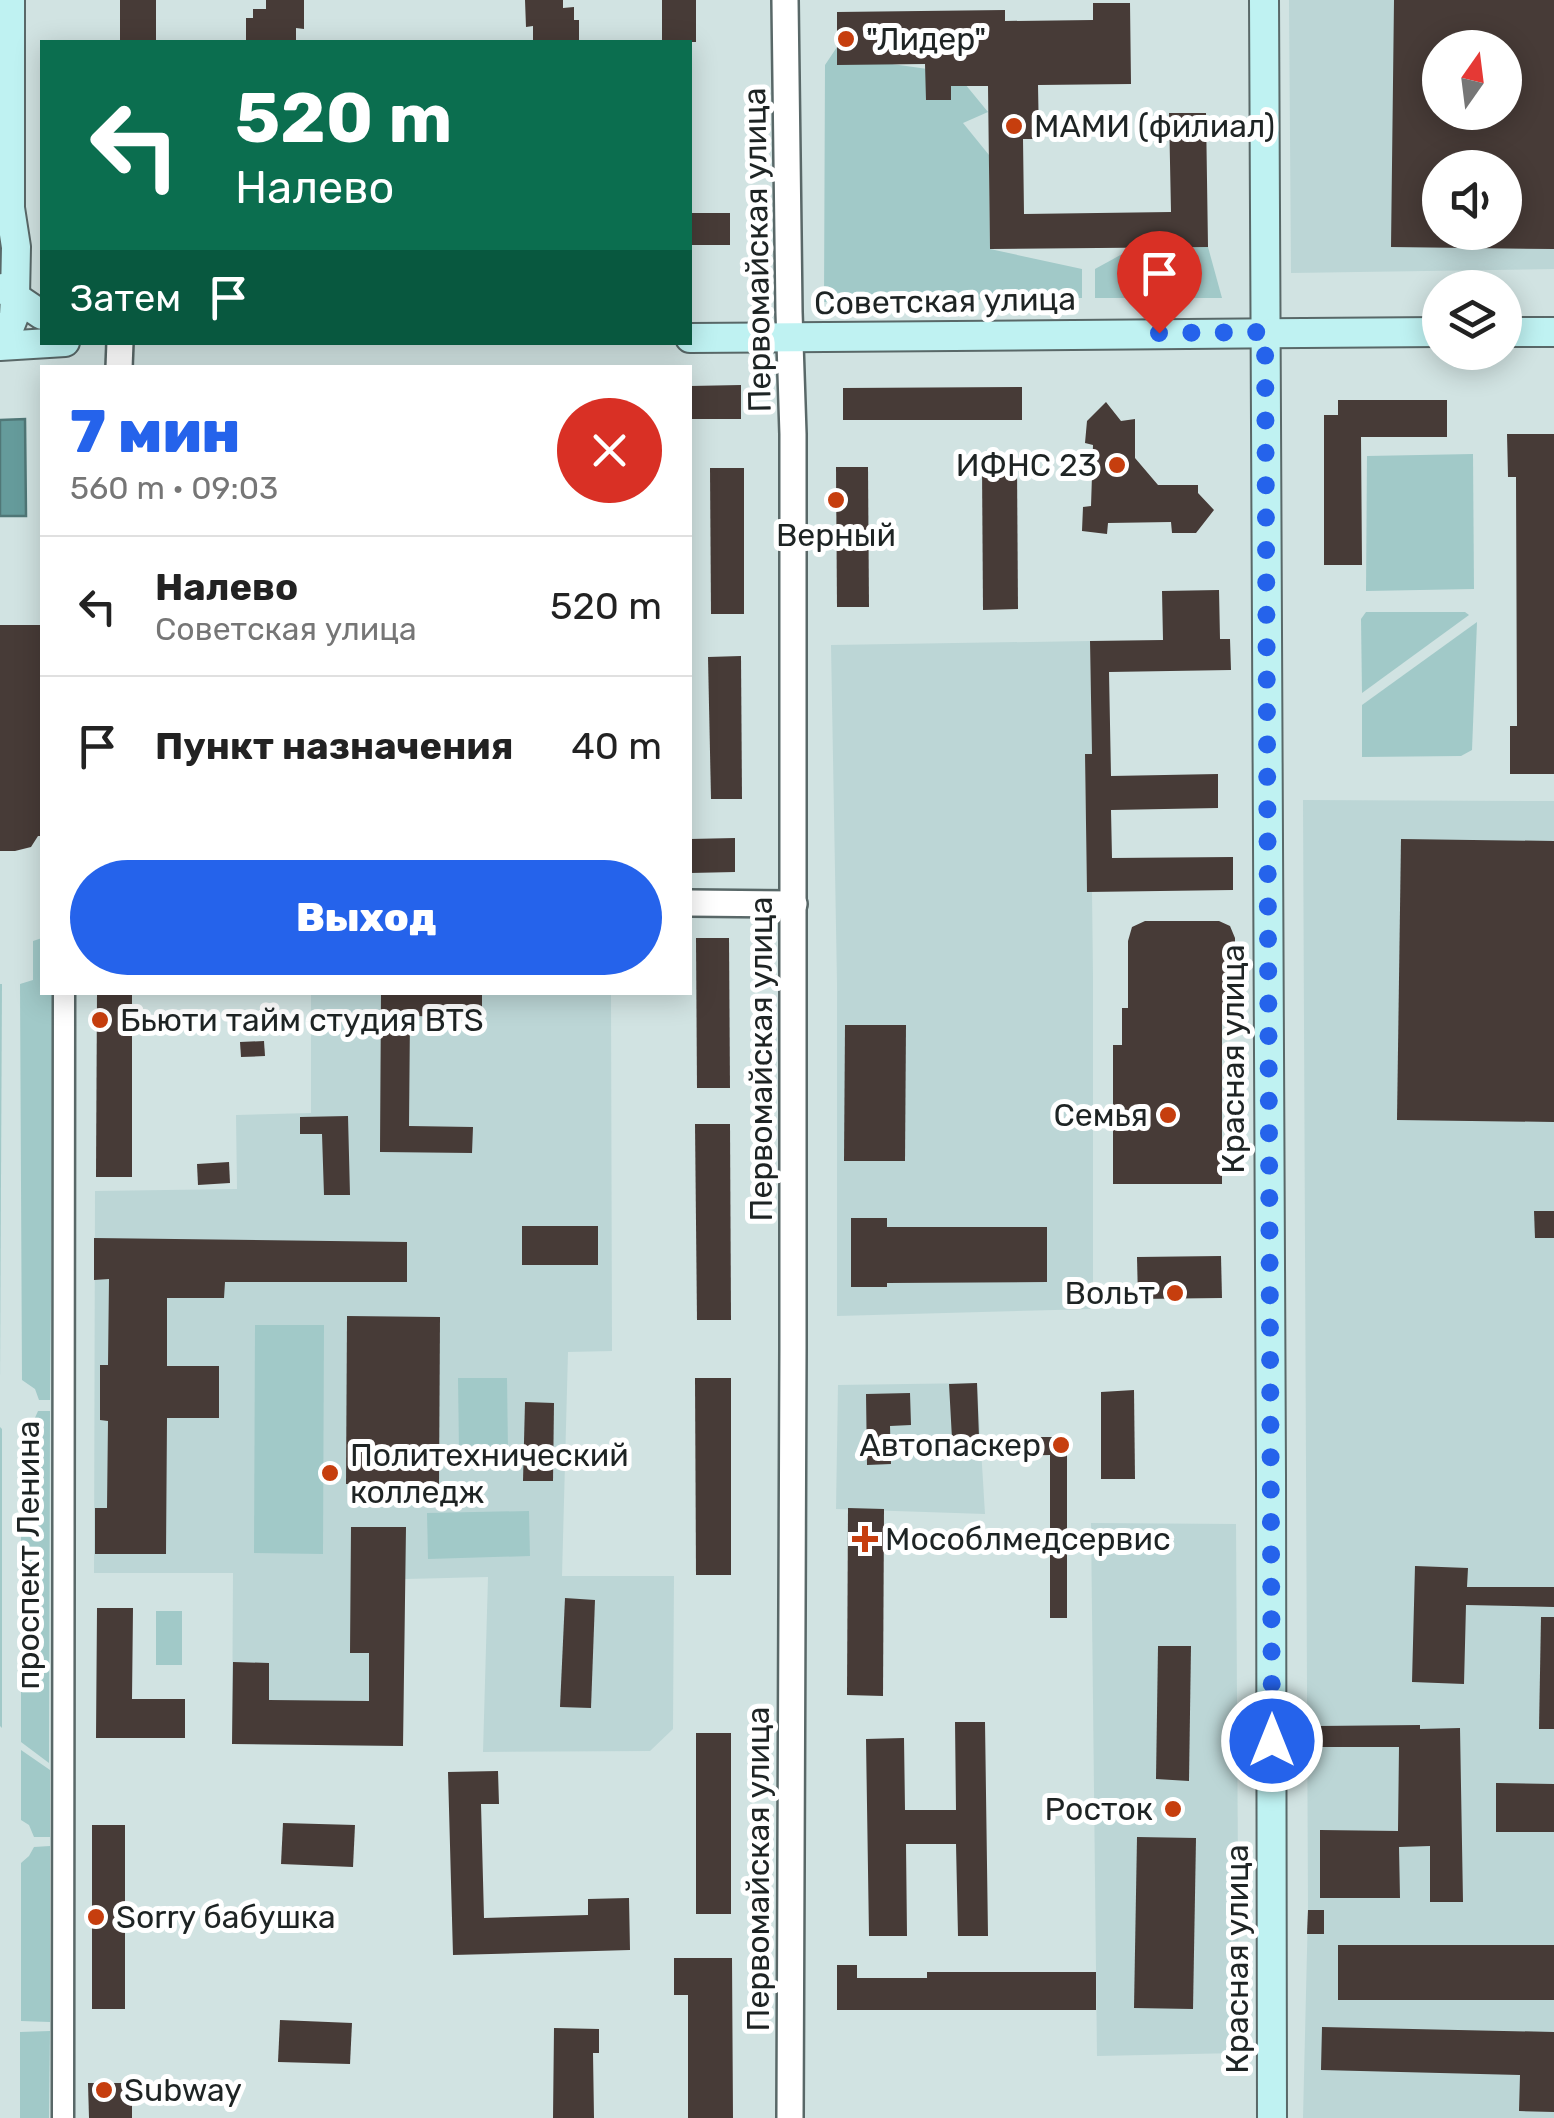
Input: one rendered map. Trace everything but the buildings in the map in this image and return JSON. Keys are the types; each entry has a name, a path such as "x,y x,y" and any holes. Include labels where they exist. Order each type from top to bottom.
{"main road":[{"path":"0,335 14,316 8,292 16,248 5,221 10,0"},
{"name":"Красная улица","path":"1264,0 1272,2118"},
{"path":"8,292 40,314"},
{"name":"Советская улица","path":"692,338 1422,332"},
{"path":"1522,332 1554,332"},
{"path":"0,346 40,344"}],"street":[{"name":"Первомайская улица","path":"785,0 793,454 790,2118"},
{"path":"692,904 794,904"},
{"name":"проспект Ленина","path":"63,2118 64,995"}],"shaded area":[{"path":"1289,0 1554,0 1554,269 1291,273"},
{"path":"837,47 837,64 892,64 956,73 988,112 963,123 989,155 990,249 1082,269 1082,298 824,302 825,65"},
{"path":"1135,247 1208,247 1222,298 1095,298 1095,269"},
{"path":"25,419 26,516 0,516 0,420"},
{"path":"1473,454 1474,589 1366,591 1367,456"},
{"path":"1366,612 1469,615 1362,693 1361,619"},
{"path":"1477,622 1472,750 1461,756 1362,757 1362,705"},
{"path":"1090,641 1092,754 1085,755 1087,891 1092,892 1093,1309 837,1316 831,645"},
{"path":"1303,800 1554,801 1554,2118 1303,2118 1308,1910"},
{"path":"40,939 40,995 54,995 50,1400 39,1400 35,1389 22,1380 20,984 33,980 33,941"},
{"path":"0,984 2,984 0,1381"},
{"name":"Политехнический колледж","path":"311,995 611,995 612,1351 568,1352 562,1576 674,1576 673,1729 650,1751 483,1752 488,1577 405,1579 403,1746 232,1744 233,1573 94,1573 95,1191 237,1189 236,1115 311,1113"},
{"path":"255,1325 324,1325 323,1554 254,1553"},
{"path":"458,1378 507,1378 508,1452 459,1452"},
{"path":"977,1383 985,1514 836,1509 838,1385"},
{"path":"38,1411 50,1411 49,1763 21,1742 21,1429 34,1420"},
{"path":"2,1429 2,1728 0,1726"},
{"path":"529,1511 530,1556 428,1559 427,1513"},
{"path":"1091,1523 1236,1524 1239,2053 1097,2056"},
{"path":"156,1611 182,1611 182,1665 156,1665"},
{"path":"21,1750 50,1770 50,1837 34,1837 29,1825 21,1820"},
{"path":"50,1846 50,2022 21,2021 21,1863 34,1847"},
{"path":"50,2031 49,2118 20,2118 20,2032"}],"place":[{"name":"\"Лидер\"","path":"846,39"},
{"name":"МАМИ (филиал)","path":"1014,126"},
{"name":"ИФНС 23","path":"1117,465"},
{"name":"Верный","path":"836,500"},
{"name":"Бьюти тайм студия BTS","path":"100,1020"},
{"name":"Семья","path":"1168,1115"},
{"name":"Вольт","path":"1175,1293"},
{"name":"Автопаскер","path":"1061,1445"},
{"name":"Политехнический колледж","path":"330,1473"},
{"name":"Мособлмедсервис","path":"865,1539"},
{"name":"Росток","path":"1173,1809"},
{"name":"Sorry бабушка","path":"96,1917"},
{"name":"Subway","path":"104,2090"}],"route":[{"path":"1159,333 1265,332 1272,1741"}]}
